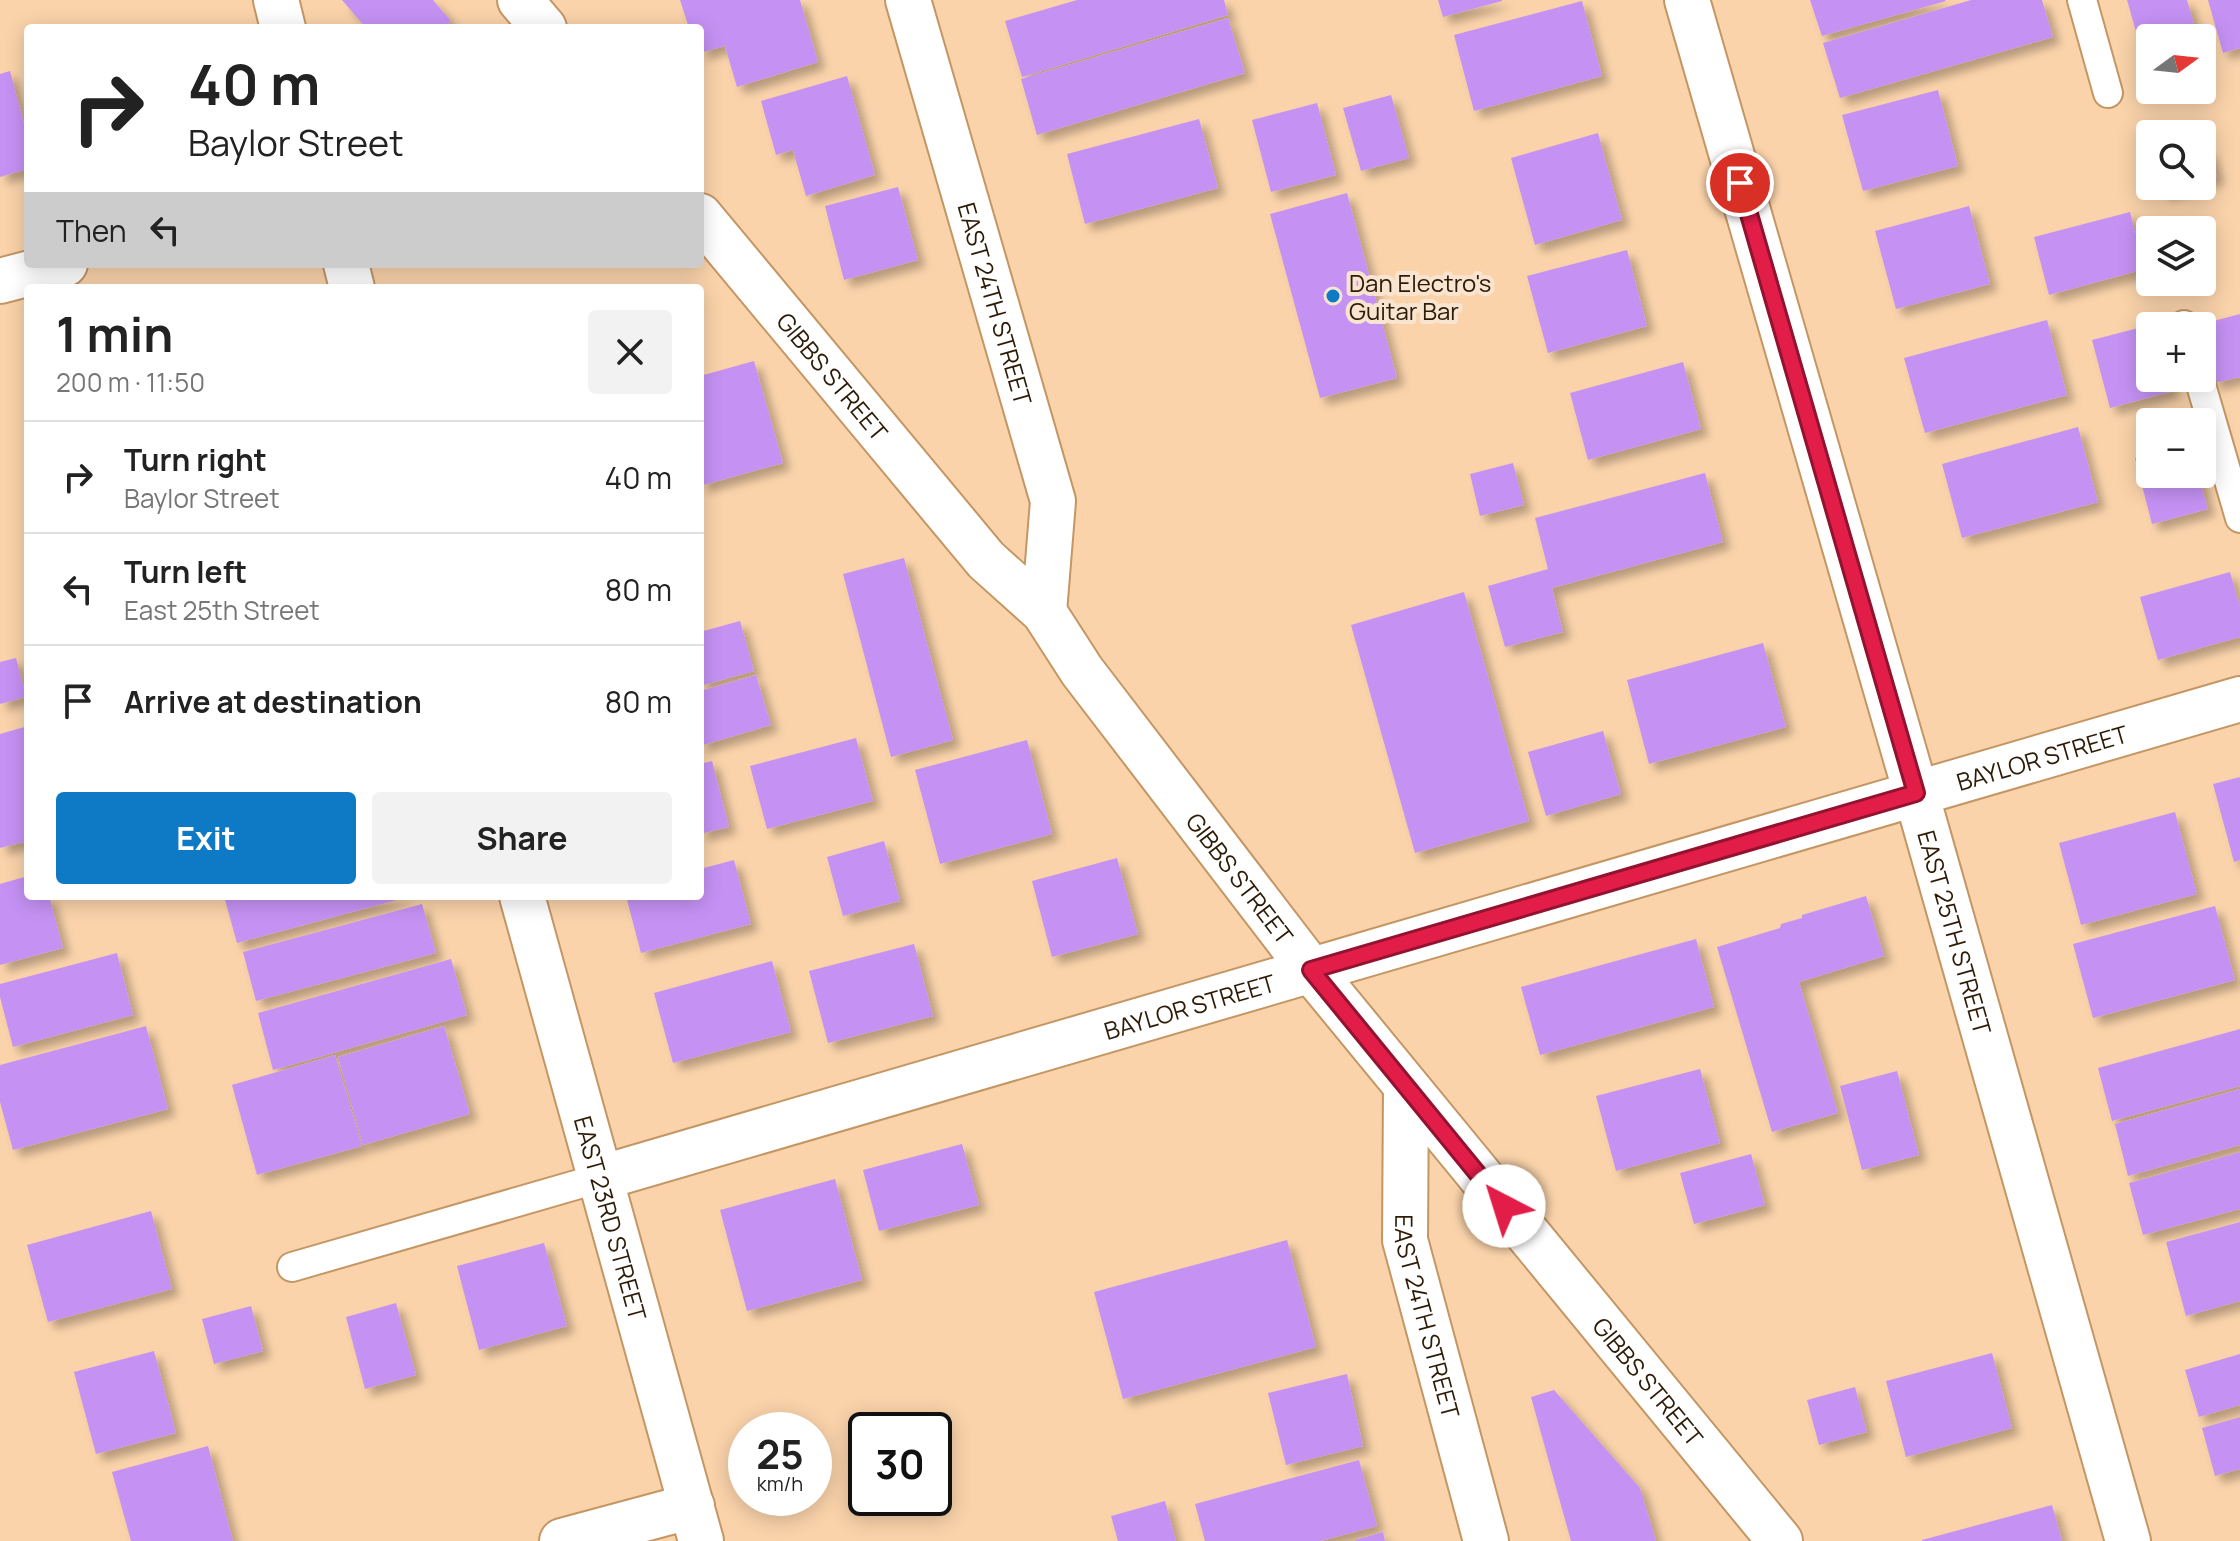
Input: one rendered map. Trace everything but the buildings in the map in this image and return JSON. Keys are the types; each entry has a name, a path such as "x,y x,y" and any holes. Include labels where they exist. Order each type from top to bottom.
{"street":[{"path":"276,0 282,24"},
{"path":"520,0 541,24"},
{"name":"EAST 24TH STREET","path":"908,0 1053,501 1044,612"},
{"name":"EAST 25TH STREET","path":"1687,0 2128,1541"},
{"name":"GIBBS STREET","path":"704,221 986,560 1044,612 1082,671 1311,970 1780,1541"},
{"path":"0,281 50,268"},
{"name":"BAYLOR STREET","path":"600,1178 2240,699"},
{"name":"EAST 23RD STREET","path":"523,900 696,1523"},
{"name":"EAST 24TH STREET","path":"1406,1087 1405,1240 1486,1541"},
{"path":"562,1541 696,1523"}],"lane":[{"path":"2082,0 2108,93"},
{"path":"2203,392 2240,518"},
{"path":"292,1267 600,1178"}],"place":[{"name":"Dan Electro's Guitar Bar","path":"1333,296"}],"route":[{"path":"1504,1206 1311,970 1916,793 1740,183"}]}
